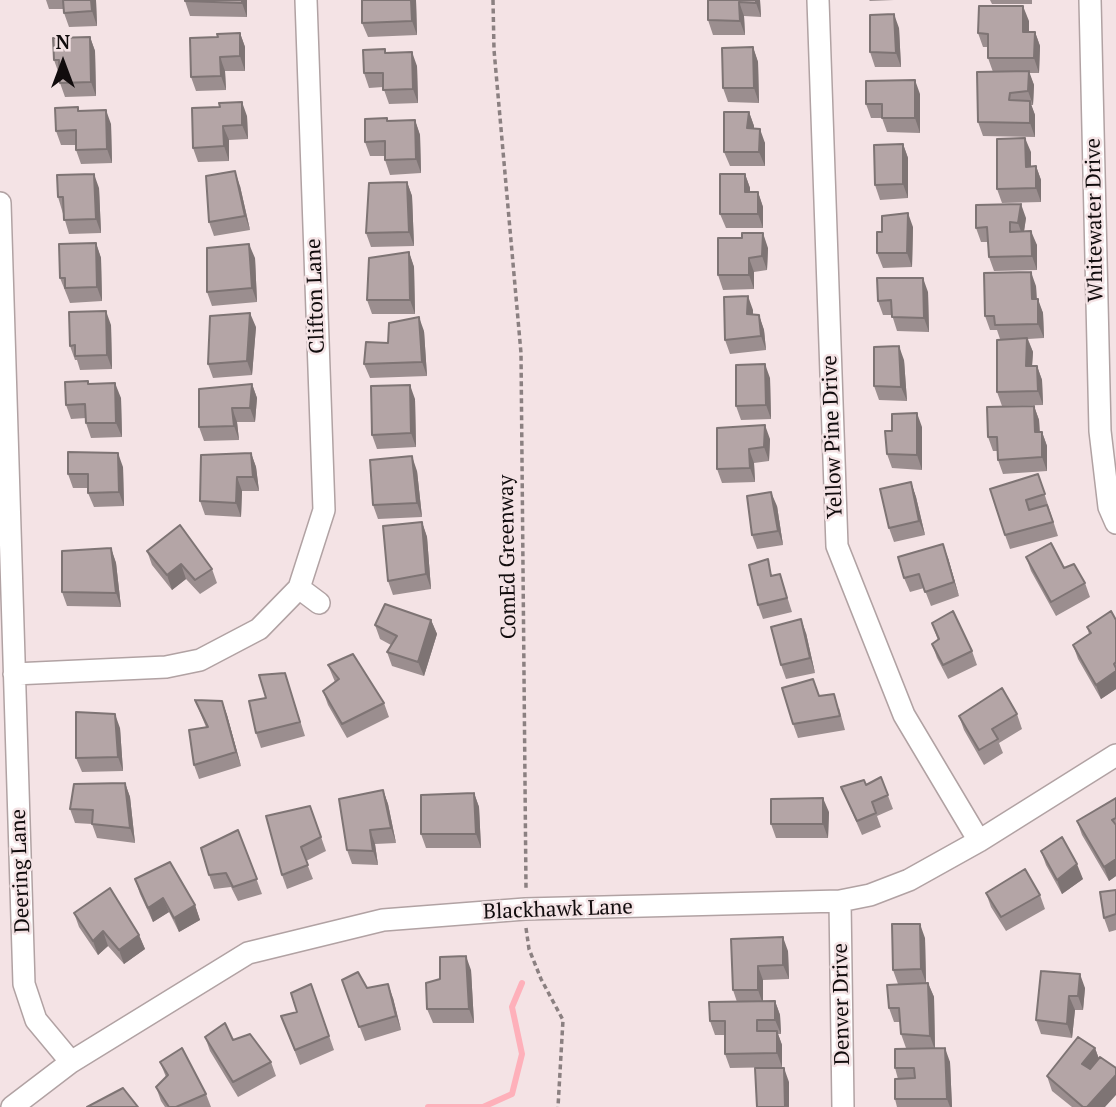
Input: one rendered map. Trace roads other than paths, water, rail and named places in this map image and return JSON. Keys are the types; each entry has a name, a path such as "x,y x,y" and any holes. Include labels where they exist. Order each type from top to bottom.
{"street":[{"name":"Clifton Lane","path":"15,674 166,667 200,660 259,629 299,588 324,510 306,0"},
{"name":"Yellow Pine Drive","path":"818,0 837,546 904,715 979,841"},
{"name":"Whitewater Drive","path":"1090,0 1100,431 1109,507 1116,523"},
{"name":"Deering Lane","path":"0,203 24,984 36,1020 71,1062"},
{"path":"299,588 319,603"},
{"name":"Blackhawk Lane","path":"12,1107 71,1062 248,953 383,920 525,909 840,901 870,895 909,880 979,841 1116,755"},
{"name":"Denver Drive","path":"840,901 844,1107"}],"waterway":[{"path":"428,1107 483,1107 512,1094 522,1054 512,1007 522,983"}]}
